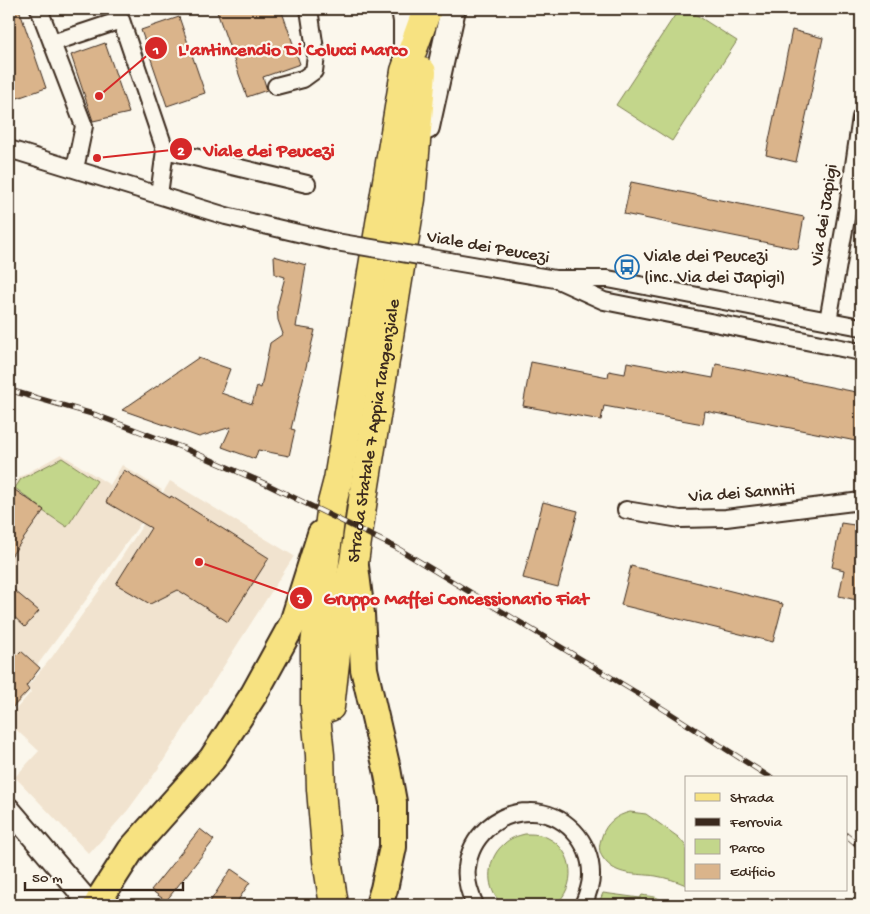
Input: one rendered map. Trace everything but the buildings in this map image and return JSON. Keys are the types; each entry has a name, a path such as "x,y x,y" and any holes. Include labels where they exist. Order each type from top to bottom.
{"highway":[{"name":"Strada Statale 7 Appia Tangenziale","path":"320,755 315,706 315,645 332,503 338,480 405,71 428,9"},
{"name":"Strada Statale 7 Appia Tangenziale","path":"320,755 330,706 339,627 354,562 411,199 428,9"},
{"path":"320,755 326,860 334,905"}],"main road":[{"path":"97,905 131,850 212,759 254,694 293,623 332,503"},
{"path":"354,562 361,614 364,669 393,802 393,848 379,905"}],"street":[{"path":"39,9 84,126 75,169"},
{"path":"276,86 303,79 314,71 316,56 309,9"},
{"path":"52,43 120,20 165,150 159,195"},
{"name":"Via dei Japigi","path":"840,347 836,322 848,207 861,117"},
{"name":"Viale dei Peucezi","path":"9,149 226,216 336,242 555,279 608,279 861,327"},
{"path":"165,150 308,184"},
{"name":"Viale dei Peucezi","path":"555,279 604,301 861,352"},
{"name":"Via dei Sanniti","path":"626,510 680,519 726,518 861,502"},
{"path":"9,809 91,905"},
{"path":"475,905 468,888 466,869 471,851 480,835 494,822 502,818 511,814 529,812 548,814 564,822 578,835 587,851 591,870 588,892 583,905"}],"shaded area":[{"path":"61,454 110,485 122,465 162,490 141,524 38,664 38,667 23,687 29,692 15,707 9,701 9,492 20,477"},
{"path":"170,481 294,556 158,769 128,810 89,854 15,777 39,751 9,723 9,717 31,692 26,688 52,657 104,584"}],"green space":[{"path":"679,9 687,9 737,41 672,141 616,105"},
{"path":"62,458 97,481 67,527 43,511 15,488 21,479"},
{"path":"630,812 646,814 678,837 685,845 685,885 660,877 627,873 608,864 600,853 602,836 609,823 621,815"},
{"path":"525,834 540,835 548,838 564,851 568,860 570,879 567,889 555,905 504,905 497,898 490,884 490,869 499,849 509,840"},
{"path":"603,893 640,898 642,895 652,896 658,898 664,905 654,905 653,903 648,905 598,905"}],"railway":[{"path":"9,390 96,415 186,449 266,484 397,548 665,710 768,776"},
{"path":"848,837 861,848"}],"place":[{"name":"L'antincendio Di Colucci Marco","path":"99,96"},
{"name":"Viale dei Peucezi","path":"97,158"},
{"name":"Viale dei Peucezi (inc. Via dei Japigi)","path":"627,267"},
{"name":"Gruppo Maffei Concessionario Fiat","path":"199,562"}]}
